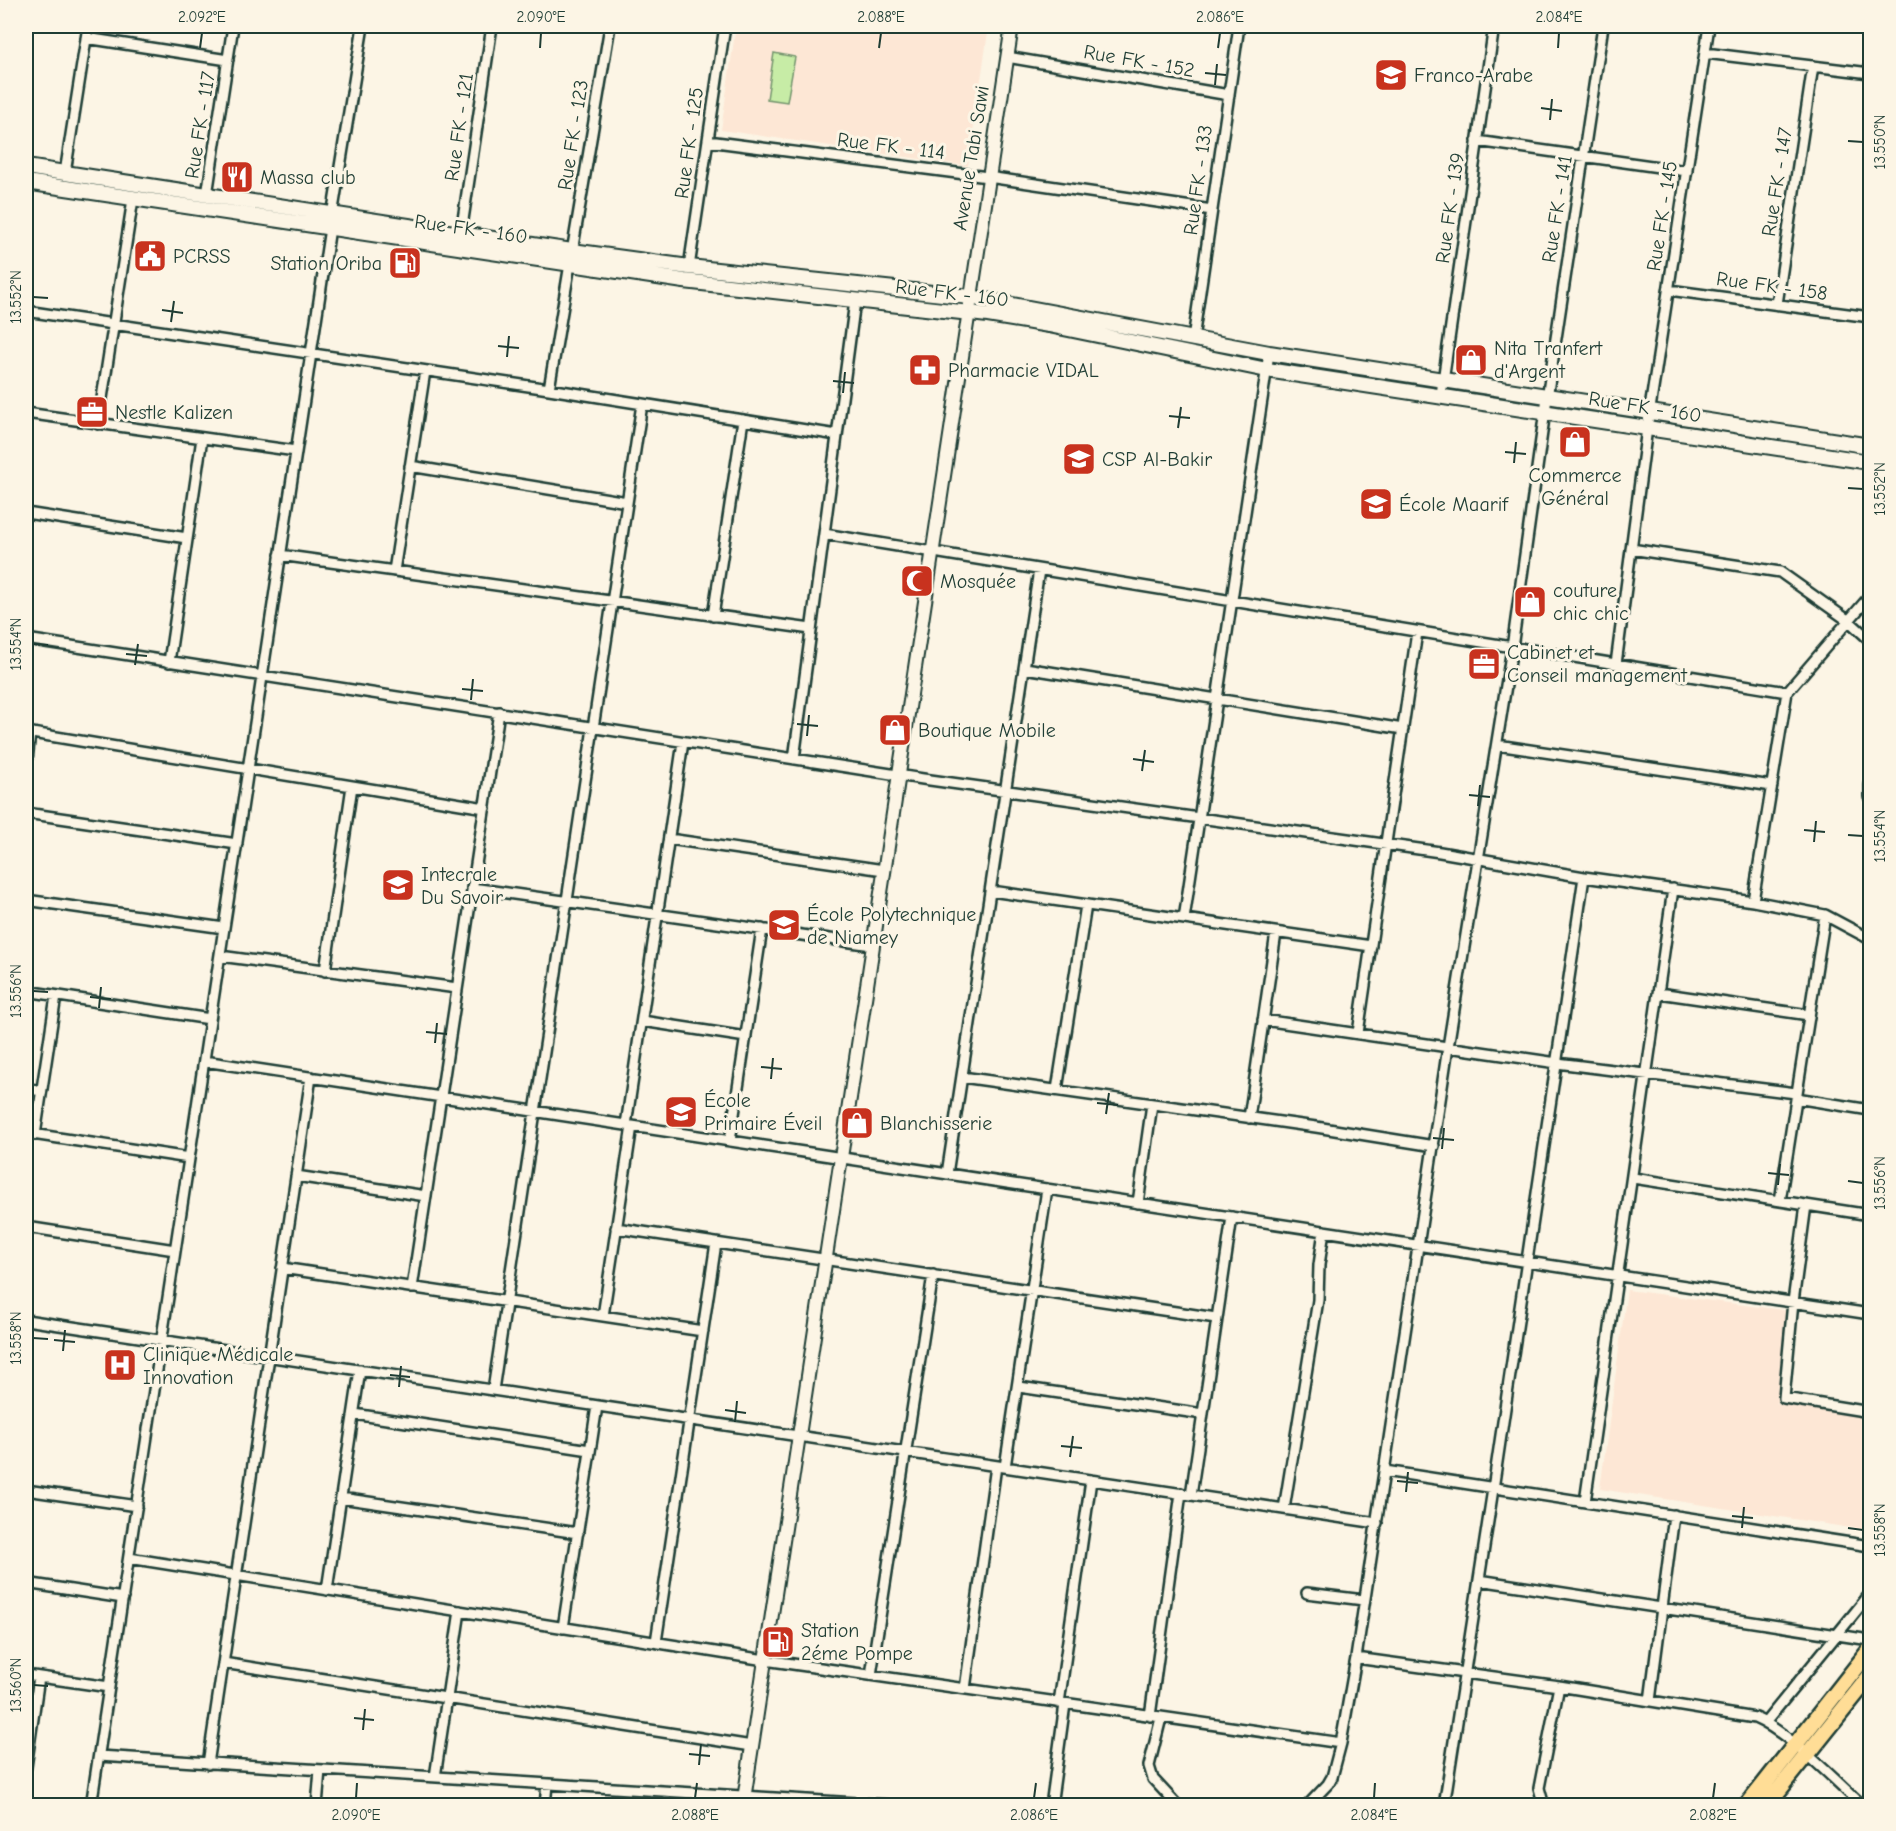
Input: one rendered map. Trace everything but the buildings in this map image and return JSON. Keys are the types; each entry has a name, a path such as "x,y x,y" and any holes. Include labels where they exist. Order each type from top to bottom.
{"main road":[{"name":"Rue FK - 160","path":"26,167 207,195 331,221 571,257 689,267 970,297 1267,370 1870,462"},
{"name":"Rue FK - 160","path":"26,182 133,199 461,233 684,281 967,313 1051,318 1870,446"},
{"path":"1766,1806 1870,1650"},
{"path":"1747,1806 1870,1676"}],"street":[{"path":"65,173 88,26"},
{"name":"Rue FK - 117","path":"207,195 233,26"},
{"path":"92,1806 280,555 363,26"},
{"name":"Rue FK - 121","path":"461,233 492,26"},
{"name":"Rue FK - 123","path":"549,389 610,26"},
{"name":"Rue FK - 125","path":"689,267 725,26"},
{"name":"Avenue Tabi Sawi","path":"744,1800 1012,26"},
{"name":"Rue FK - 133","path":"1193,339 1239,26"},
{"name":"Rue FK - 139","path":"1441,395 1494,26"},
{"name":"Rue FK - 141","path":"1307,1806 1329,1783 1341,1743 1356,1658 1448,1047 1512,648 1603,26"},
{"name":"Rue FK - 145","path":"1616,664 1647,428 1710,26"},
{"path":"86,38 228,60"},
{"path":"1705,53 1870,73"},
{"name":"Rue FK - 152","path":"1007,57 1229,95"},
{"name":"Rue FK - 147","path":"1777,304 1813,66"},
{"name":"Rue FK - 114","path":"708,141 988,177 1212,210"},
{"path":"1477,141 1687,171"},
{"path":"98,424 133,199"},
{"name":"Rue FK - 158","path":"1669,290 1870,317"},
{"path":"794,759 855,301"},
{"path":"26,311 549,389 837,435"},
{"path":"1184,919 1269,353"},
{"path":"394,572 425,371"},
{"path":"493,1390 642,404"},
{"path":"26,413 296,451"},
{"path":"713,616 743,420"},
{"path":"170,662 202,438"},
{"path":"410,466 627,502"},
{"path":"26,513 187,538"},
{"path":"824,534 1787,692"},
{"path":"1631,549 1780,572 1849,621 1870,640"},
{"path":"280,555 811,629"},
{"path":"947,1174 1039,570"},
{"path":"1754,901 1787,692 1870,596"},
{"path":"1358,1033 1417,632"},
{"path":"26,639 898,775 1386,844 1754,901 1825,915 1870,939"},
{"path":"1025,668 1403,729"},
{"path":"412,1288 499,712"},
{"path":"26,770 28,732 484,808"},
{"path":"603,1316 642,1021 683,742"},
{"path":"1497,745 1772,786"},
{"path":"1870,785 1870,797"},
{"path":"325,971 352,786"},
{"path":"26,813 237,844"},
{"path":"669,839 884,870"},
{"path":"1444,1806 1584,876"},
{"path":"472,888 872,945"},
{"path":"1585,1502 1673,889"},
{"path":"990,891 1371,946"},
{"path":"26,900 224,928"},
{"path":"1057,1090 1086,905"},
{"path":"1780,1201 1825,915"},
{"path":"730,1141 762,929"},
{"path":"1249,1118 1276,933"},
{"path":"220,956 457,988"},
{"path":"26,991 210,1019"},
{"path":"1659,993 1809,1015"},
{"path":"56,996 41,1091 30,1134 189,1158"},
{"path":"1263,1020 1796,1095 1870,1110"},
{"path":"642,1021 746,1037"},
{"path":"204,1061 1870,1314"},
{"path":"207,1764 311,1077"},
{"path":"962,1077 1434,1146"},
{"path":"26,1088 41,1091"},
{"path":"1138,1203 1152,1104"},
{"path":"296,1176 426,1196"},
{"path":"1633,1178 1870,1215"},
{"path":"965,1689 1001,1466 1019,1387 1047,1189"},
{"path":"1806,1205 1793,1302 1784,1398 1870,1412"},
{"path":"1178,1806 1150,1773 1149,1766 1186,1494 1203,1414 1232,1217"},
{"path":"26,1227 175,1250"},
{"path":"616,1228 1216,1318"},
{"path":"1284,1509 1318,1300 1319,1265 1324,1231"},
{"path":"656,1642 716,1243"},
{"path":"282,1268 703,1331"},
{"path":"871,1675 933,1275"},
{"path":"26,1320 1377,1523"},
{"path":"327,1590 360,1370"},
{"path":"1019,1387 1203,1414"},
{"path":"563,1628 597,1406"},
{"path":"354,1414 590,1450"},
{"path":"1385,1471 1870,1546"},
{"path":"1051,1806 1091,1480"},
{"path":"26,1490 137,1506"},
{"path":"341,1498 578,1533"},
{"path":"1650,1701 1674,1515"},
{"path":"129,1558 765,1660 1341,1743"},
{"path":"1479,1580 1870,1640"},
{"path":"26,1583 123,1598"},
{"path":"1307,1593 1364,1600"},
{"path":"1765,1723 1870,1594"},
{"path":"435,1777 460,1611"},
{"path":"1356,1658 1559,1686 1750,1717 1765,1723 1801,1751 1863,1806"},
{"path":"223,1662 752,1746"},
{"path":"26,1675 109,1687"},
{"path":"26,1767 39,1677"},
{"path":"1544,1806 1539,1788 1559,1686"},
{"path":"99,1756 547,1784 744,1800 905,1806"},
{"path":"317,1806 320,1770"},
{"path":"545,1806 547,1784"}],"shaded area":[{"path":"736,26 989,26 968,166 721,130"},
{"path":"1627,1290 1790,1311 1777,1403 1870,1418 1870,1531 1600,1489"},
{"name":"Clinique Médicale Innovation","path":"108,1351 134,1354 133,1378 104,1376"}],"green space":[{"path":"774,53 795,57 787,102 767,99"}],"place":[{"name":"Franco-Arabe","path":"1391,75"},
{"name":"Massa club","path":"237,177"},
{"name":"PCRSS","path":"150,256"},
{"name":"Station Oriba","path":"405,263"},
{"name":"Nita Tranfert d'Argent","path":"1471,360"},
{"name":"Pharmacie VIDAL","path":"925,370"},
{"name":"Nestle Kalizen","path":"92,412"},
{"name":"Commerce Général","path":"1575,442"},
{"name":"CSP Al-Bakir","path":"1079,459"},
{"name":"École Maarif","path":"1376,504"},
{"name":"Mosquée","path":"917,581"},
{"name":"couture chic chic","path":"1530,602"},
{"name":"Cabinet et Conseil management","path":"1484,664"},
{"name":"Boutique Mobile","path":"895,730"},
{"name":"Intecrale Du Savoir","path":"398,885"},
{"name":"École Polytechnique de Niamey","path":"784,925"},
{"name":"École Primaire Éveil","path":"681,1112"},
{"name":"Blanchisserie","path":"857,1123"},
{"name":"Clinique Médicale Innovation","path":"120,1365"},
{"name":"Station 2éme Pompe","path":"778,1642"}]}
